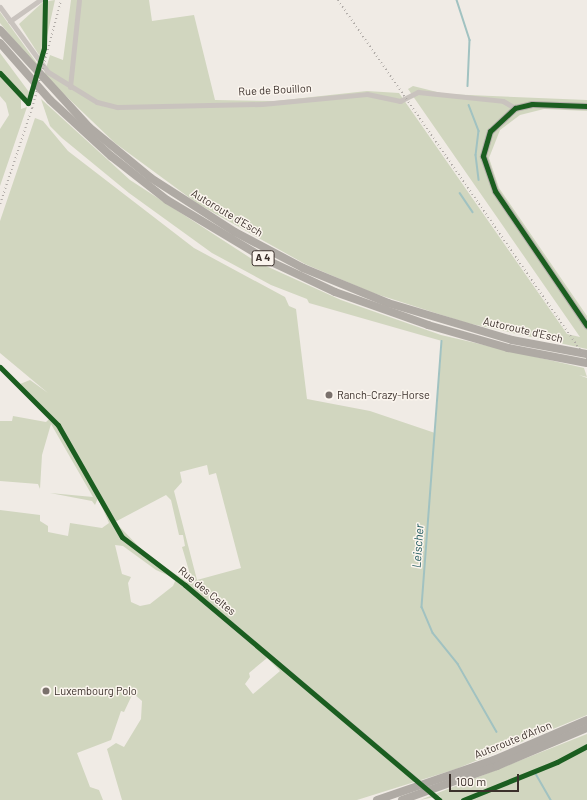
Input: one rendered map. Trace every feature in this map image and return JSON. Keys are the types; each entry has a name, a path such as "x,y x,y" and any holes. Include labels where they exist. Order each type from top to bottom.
{"highway":[{"name":"Autoroute d'Esch","path":"0,30 57,95 101,136 163,186 235,232 303,268 388,303 512,340 587,354"},
{"name":"Autoroute d'Esch","path":"0,43 50,100 111,156 167,200 230,239 296,274 382,310 488,343 587,363"},
{"name":"Autoroute d'Arlon","path":"377,800 494,760 587,720"},
{"name":"Autoroute d'Arlon","path":"402,800 587,728"}],"main road":[{"path":"587,106 532,104 515,108 496,122 486,140 483,156 488,176 506,210 587,326"}],"street":[{"path":"10,21 40,0"},
{"path":"70,87 79,0"},
{"name":"Rue de Bouillon","path":"0,7 39,63 70,87 98,102 127,108 189,103 278,103 362,94 400,101 418,92 503,101 515,108"},
{"name":"Rue des Celtes","path":"0,367 58,425 122,537 191,590 439,800"}],"green space":[{"path":"55,0 41,58 19,24 43,2"},
{"path":"71,0 149,0 152,21 194,15 215,100 275,101 367,91 399,93 567,334 580,337 408,89 413,86 445,94 587,100 587,111 544,109 520,115 500,130 489,158 499,188 587,316 587,349 467,323 373,293 305,264 198,204 115,143 44,75 50,55 63,60"},
{"path":"0,12 39,66 38,69 0,23"},
{"path":"0,53 29,92 27,99 21,99 21,109 27,107 0,186 0,129 9,115 6,103 0,96"},
{"path":"41,99 130,180 255,261 341,300 441,335 584,368 587,377 579,375 587,378 587,715 456,769 357,800 122,800 107,749 116,743 124,747 141,719 142,701 133,693 124,712 121,711 111,740 77,753 90,787 99,790 103,800 0,800 0,510 40,515 40,521 48,526 48,532 68,536 70,523 102,528 109,523 98,498 95,505 92,501 50,493 93,497 51,424 42,455 40,489 38,484 0,481 0,421 12,421 13,416 46,422 51,417 20,384 30,380 48,393 0,353 0,221 35,118 43,121 68,151 194,248 285,297 289,306 296,309 307,399 370,411 435,433 442,341 309,303 307,299 271,285 212,253 129,193 62,138 50,126","holes":["207,465 209,475 216,473 241,568 197,580 174,491 182,482 180,472","166,495 171,500 179,535 183,535 185,546 182,547 192,581 187,582 146,554 115,522","115,545 123,546 156,570 176,579 173,586 150,604 140,606 131,602 128,583 131,577 122,574","267,658 280,671 253,694 245,684 250,677 249,673"]},
{"path":"587,734 587,800 442,800 440,796 420,800"}],"waterway":[{"name":"Leischer","path":"457,0 470,40 468,86"},
{"name":"Leischer","path":"469,105 479,131 476,155 479,180"},
{"name":"Leischer","path":"460,193 473,212"},
{"name":"Leischer","path":"442,341 422,607 433,633 458,664 497,732"},
{"name":"Leischer","path":"536,774 551,800"}],"railway":[{"path":"0,204 32,108 61,0"},
{"path":"338,0 587,359"}],"cycle path":[{"path":"0,73 28,103 44,48 45,0"},
{"path":"587,106 532,104 515,108 490,131 483,156 495,191 587,326"},
{"path":"0,367 58,425 122,537 185,585 439,800"},
{"path":"463,800 557,762 587,746"}],"place":[{"name":"Ranch-Crazy-Horse","path":"329,395"},
{"name":"Luxembourg Polo","path":"46,691"}]}
